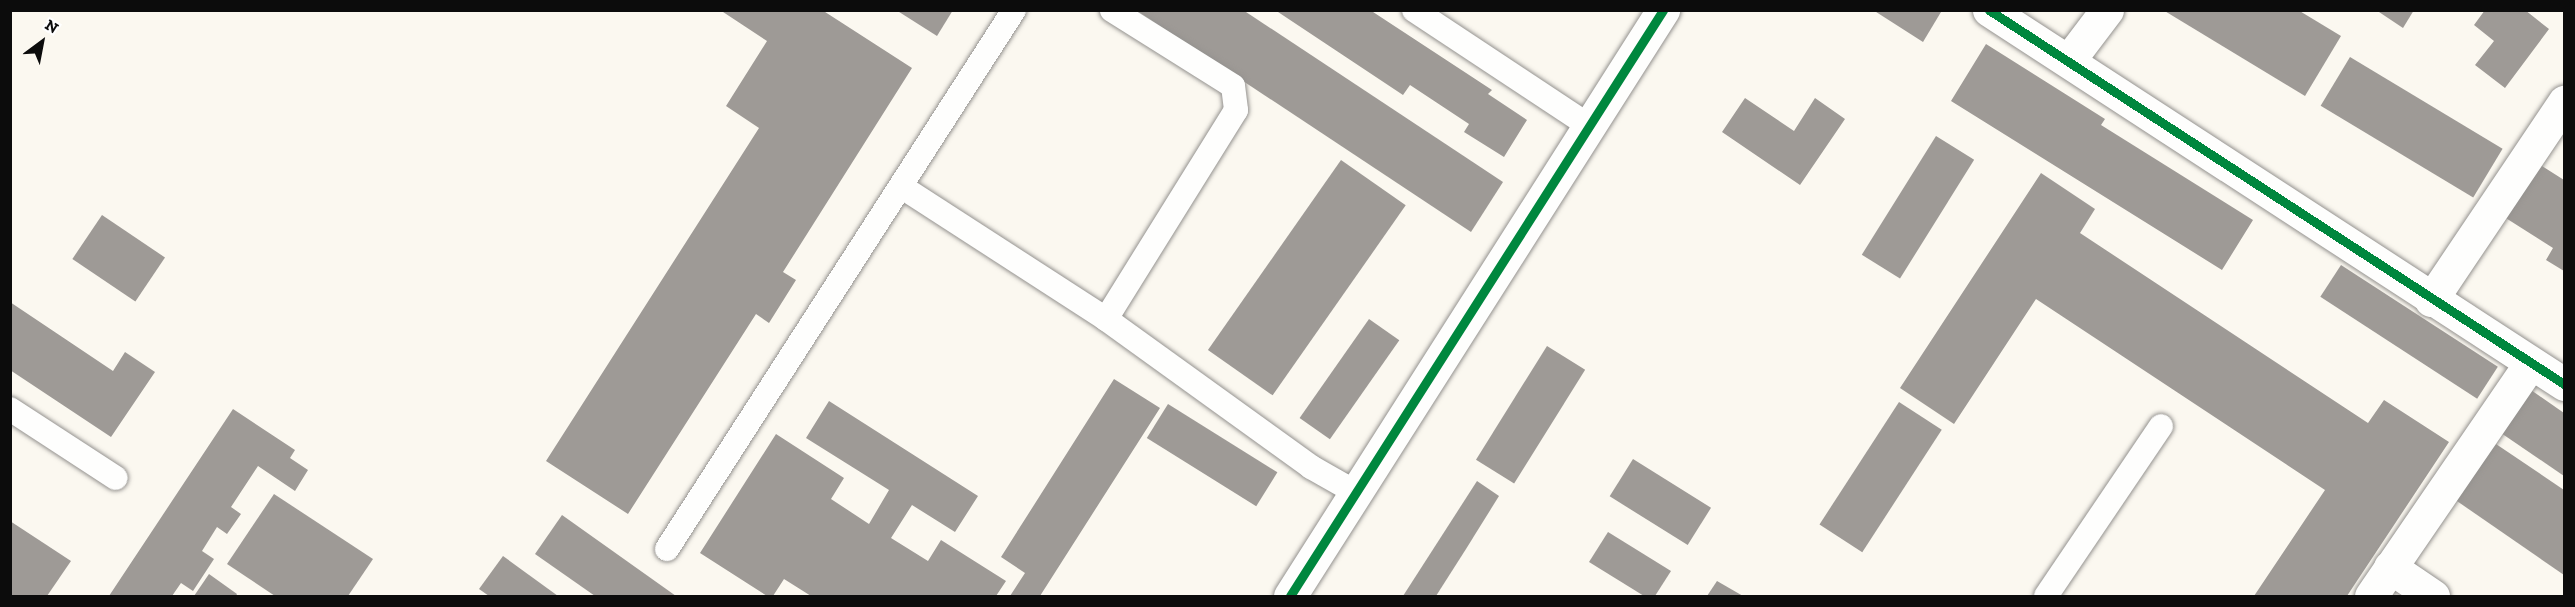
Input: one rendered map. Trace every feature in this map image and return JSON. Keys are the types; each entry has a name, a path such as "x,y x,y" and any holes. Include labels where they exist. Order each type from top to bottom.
{"street":[{"path":"1290,597 1663,10"},
{"path":"1989,10 2069,60 2431,300 2565,384"},
{"path":"2069,60 2106,10"},
{"path":"2431,300 2565,102"},
{"path":"2371,597 2530,364"},
{"path":"2390,567 2433,597"}],"lane":[{"path":"667,549 1014,10"},
{"path":"1106,319 1236,110 1233,86 1112,10"},
{"path":"1414,10 1589,126"},
{"path":"902,187 1106,319 1311,467 1355,492"},
{"path":"10,409 116,478"},
{"path":"2046,597 2161,426"}],"building":[{"path":"720,10 822,10 912,68 783,272 796,280 769,323 756,314 628,514 546,461 759,128 726,106 767,41"},
{"path":"896,10 953,10 937,36"},
{"path":"1136,10 1243,10 1503,182 1471,232"},
{"path":"1275,10 1370,10 1492,90 1488,94 1527,120 1504,157 1464,132 1469,124 1410,85 1403,95"},
{"path":"1873,10 1939,10 1941,12 1923,42"},
{"path":"2163,10 2298,10 2341,36 2305,96"},
{"path":"2376,10 2414,10 2403,28"},
{"path":"2485,10 2525,10 2549,29 2505,88 2475,65 2494,41 2474,25"},
{"path":"1986,44 2105,119 2101,125 2253,220 2222,270 1951,101"},
{"path":"2350,57 2503,149 2473,198 2321,106"},
{"path":"1745,98 1794,131 1815,98 1845,119 1800,185 1722,132"},
{"path":"1936,136 1974,160 1900,279 1862,255"},
{"path":"1341,160 1406,205 1273,395 1208,350"},
{"path":"2534,161 2564,180 2564,271 2546,260 2553,248 2501,215"},
{"path":"2041,173 2095,209 2080,233 2368,423 2384,400 2449,442 2347,596 2254,596 2325,490 2036,299 1954,424 1900,388"},
{"path":"102,215 165,257 135,301 72,259"},
{"path":"2341,265 2498,367 2477,399 2320,297"},
{"path":"10,302 113,371 125,352 155,372 111,437 10,370"},
{"path":"1369,319 1399,340 1330,439 1300,418"},
{"path":"1547,346 1585,370 1514,483 1476,460"},
{"path":"1114,379 1160,408 1040,596 1010,596 1025,573 1001,557"},
{"path":"2531,390 2564,413 2564,476 2501,433"},
{"path":"829,401 978,496 955,532 912,505 891,538 928,561 941,540 1006,581 996,596 811,596 784,579 773,596 767,596 700,553 776,434 844,478 831,499 869,524 889,490 806,438"},
{"path":"1899,402 1942,430 1862,552 1819,524"},
{"path":"1168,404 1277,472 1256,506 1147,438"},
{"path":"233,409 295,450 290,458 308,470 295,491 258,466 231,507 241,514 227,534 217,527 202,551 214,559 193,591 181,583 172,596 109,596"},
{"path":"2496,444 2564,490 2564,575 2454,499"},
{"path":"1633,459 1711,508 1688,545 1610,496"},
{"path":"1477,481 1499,496 1436,596 1403,596"},
{"path":"274,494 373,559 348,596 275,596 227,564"},
{"path":"562,515 676,596 595,596 535,554"},
{"path":"10,521 71,561 47,596 10,596"},
{"path":"1608,532 1671,571 1655,596 1644,596 1589,562"},
{"path":"503,556 558,596 489,596 479,589"},
{"path":"209,574 237,594 236,596 194,596"},
{"path":"1717,581 1743,596 1707,596"}],"cycle path":[{"path":"1290,596 1663,10"},
{"path":"1989,10 2564,384"}]}
